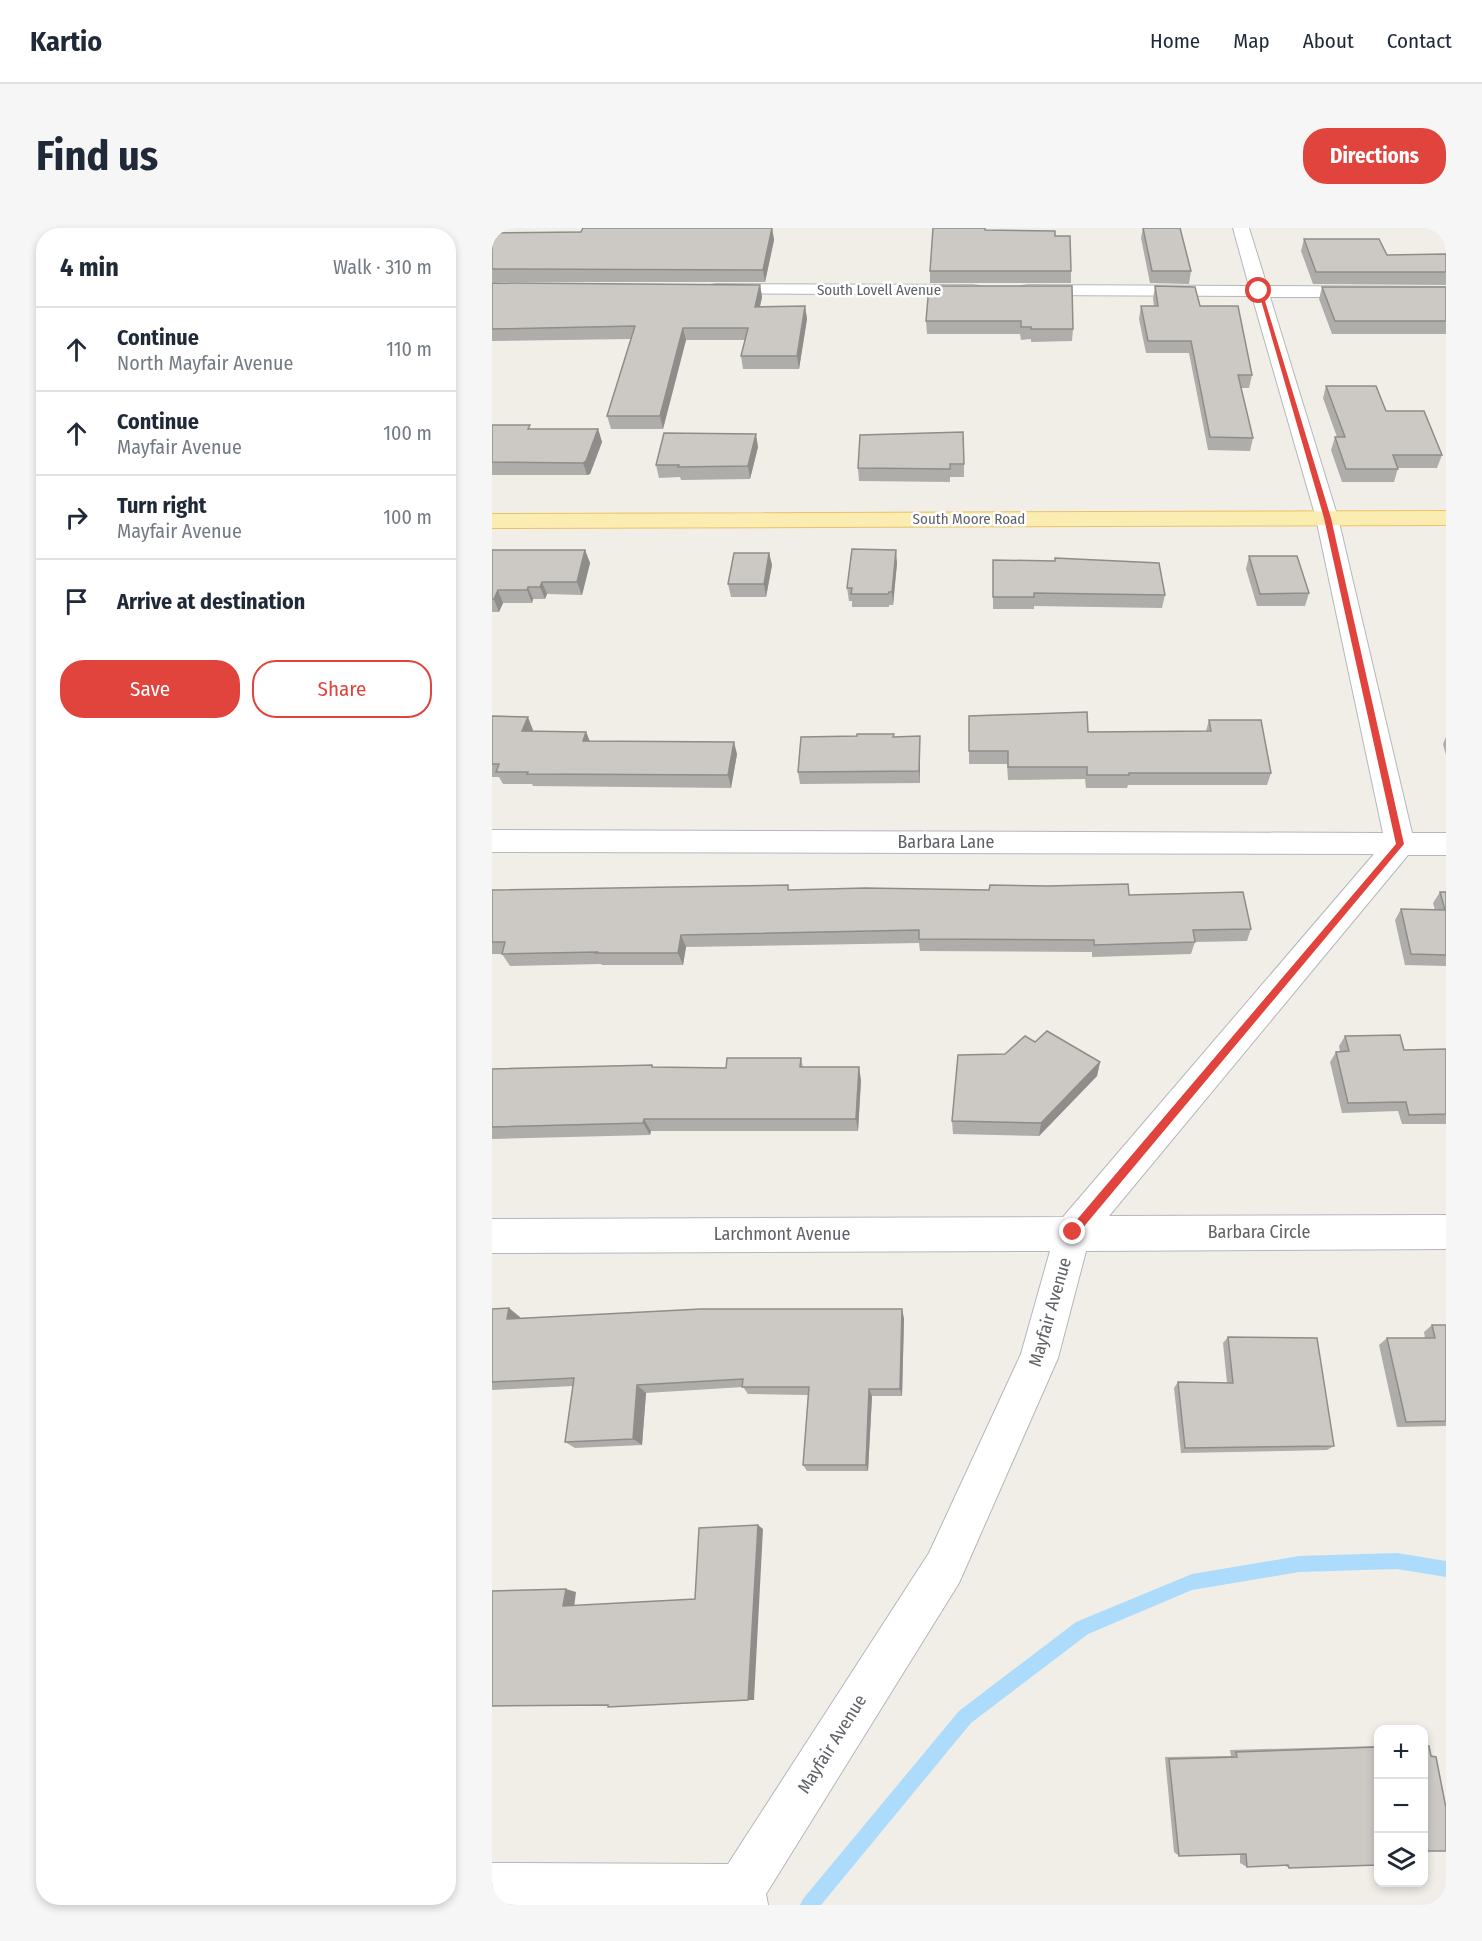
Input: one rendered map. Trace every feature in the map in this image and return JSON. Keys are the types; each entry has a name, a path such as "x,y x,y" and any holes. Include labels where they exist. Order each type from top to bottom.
{"main road":[{"name":"South Moore Road","path":"492,521 1446,518"}],"street":[{"path":"1241,228 1327,518 1400,844 1446,844"},
{"name":"South Lovell Avenue","path":"696,289 1446,292"},
{"name":"Barbara Lane","path":"492,841 1400,844"},
{"name":"Mayfair Avenue","path":"742,1897 944,1568 1039,1358 1073,1232 1400,844"},
{"name":"Barbara Circle","path":"1073,1232 1446,1232"},
{"name":"Larchmont Avenue","path":"492,1236 1073,1232"},
{"path":"492,1887 742,1897"}],"building":[{"path":"583,228 772,228 763,270 492,269 492,233 581,232"},
{"path":"933,228 1055,231 1055,236 1070,236 1071,271 930,271"},
{"path":"1143,228 1180,228 1191,271 1152,271"},
{"path":"1304,239 1379,239 1387,255 1446,254 1446,272 1316,272"},
{"path":"492,283 760,285 755,307 805,306 797,356 741,356 748,328 683,328 660,416 607,416 635,326 492,329"},
{"path":"929,286 1072,286 1073,329 1031,329 1031,327 1021,327 1021,321 926,321"},
{"path":"1155,286 1195,287 1200,306 1238,306 1252,375 1238,375 1253,438 1210,437 1191,341 1148,341 1141,306 1158,306"},
{"path":"1322,287 1446,287 1446,321 1335,321"},
{"path":"1326,386 1376,386 1386,411 1424,411 1442,455 1393,455 1398,469 1346,469 1335,437 1345,437"},
{"path":"492,425 530,425 528,429 598,429 586,461 583,463 492,462"},
{"path":"963,432 964,464 950,464 950,469 858,468 860,435"},
{"path":"664,433 756,434 748,466 678,467 679,465 656,465"},
{"path":"852,549 896,550 892,592 888,594 851,594 852,588 847,588"},
{"path":"492,550 585,550 577,582 542,582 540,587 528,587 527,590 498,590 492,599"},
{"path":"734,553 769,553 764,584 728,584"},
{"path":"1249,556 1297,556 1309,593 1260,594"},
{"path":"1055,558 1159,563 1165,595 1034,593 1034,597 993,597 993,560 1055,561"},
{"path":"1087,712 1088,732 1211,731 1209,720 1261,720 1271,773 1087,775 1087,767 1008,767 1008,751 969,751 969,716"},
{"path":"492,716 528,717 522,731 586,732 583,741 734,742 728,775 496,772 499,764 492,764"},
{"path":"857,734 894,734 893,737 920,736 919,771 798,772 801,737 857,736"},
{"path":"1128,884 1129,895 1243,892 1251,929 1193,930 1195,942 1094,945 1094,940 919,939 919,930 681,935 678,953 502,954 505,942 492,942 492,890 788,885 788,890 865,888 989,890 990,885"},
{"path":"1440,892 1446,892 1446,955 1411,954 1401,909 1445,910"},
{"path":"1047,1031 1100,1062 1041,1123 952,1121 958,1055 1005,1054 1025,1036 1035,1042"},
{"path":"1400,1035 1404,1050 1446,1049 1446,1114 1409,1115 1406,1102 1348,1103 1336,1052 1349,1051 1345,1036"},
{"path":"727,1058 801,1058 800,1067 859,1067 856,1119 644,1119 643,1123 492,1127 492,1069 652,1065 652,1067 726,1068"},
{"path":"509,1308 507,1319 701,1309 902,1309 900,1389 869,1389 866,1465 803,1465 809,1387 742,1387 743,1379 637,1385 633,1439 565,1442 574,1378 492,1382 492,1309"},
{"path":"1432,1325 1446,1325 1446,1421 1406,1422 1387,1338 1435,1338"},
{"path":"1228,1337 1317,1338 1334,1446 1185,1448 1178,1382 1233,1383"},
{"path":"758,1525 748,1700 608,1707 608,1705 492,1706 492,1591 566,1589 563,1606 695,1599 699,1528"},
{"path":"1428,1746 1431,1756 1436,1757 1446,1808 1446,1851 1428,1851"},
{"path":"1374,1747 1374,1865 1247,1867 1246,1854 1179,1856 1169,1759 1237,1757 1236,1752"}],"waterway":[{"path":"809,1905 965,1717 1082,1628 1192,1582 1299,1564 1397,1561 1446,1569"}],"route":[{"path":"1073,1232 1400,844 1327,518 1259,291"}]}
